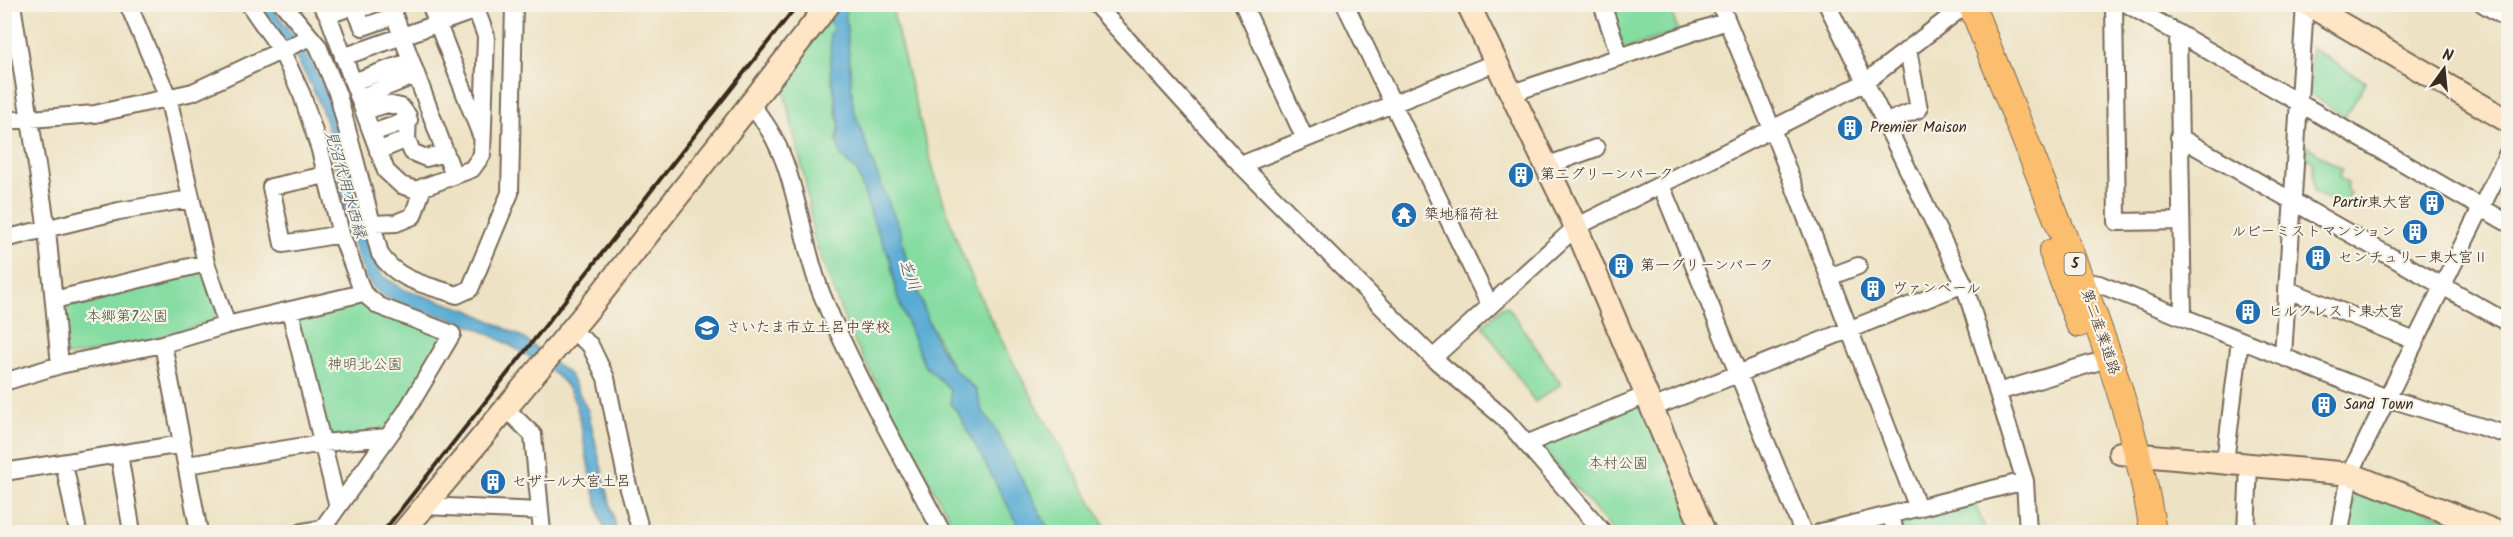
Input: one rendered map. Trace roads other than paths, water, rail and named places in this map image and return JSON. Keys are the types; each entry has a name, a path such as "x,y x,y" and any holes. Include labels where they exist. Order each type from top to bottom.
{"main road":[{"name":"第二産業道路","path":"1962,6 2102,360 2153,532"},
{"name":"第二産業道路","path":"2129,453 2136,532"}],"street":[{"path":"12,4 47,230 60,365"},
{"path":"128,4 168,97 206,263 227,325"},
{"path":"249,4 295,43 318,46 338,95 380,254 389,268 398,275 457,295 470,289 510,193 514,4"},
{"path":"283,4 295,43 302,95 341,234 363,293 379,306 452,334 388,437 322,530 302,532"},
{"path":"365,4 366,8 374,4"},
{"path":"430,4 484,142"},
{"path":"1095,4 1241,165 1433,358 1504,418 1603,532"},
{"path":"1243,4 1305,139"},
{"path":"1345,4 1490,306"},
{"path":"1468,4 1576,227 1704,532"},
{"path":"1602,4 1620,57"},
{"path":"1720,4 1772,129 1918,508"},
{"path":"1827,4 1864,84 1964,284 2025,482 2028,532"},
{"path":"2114,4 2117,222 2181,220"},
{"path":"2127,4 2508,223"},
{"path":"2283,356 2306,4 2508,121"},
{"path":"2483,4 2508,19"},
{"path":"343,57 402,36 437,24 479,6 486,36 482,155 472,169 454,176 423,187 416,190 401,185 386,171 324,8 354,6 363,27 392,10 402,36 414,68 445,153 454,176"},
{"path":"404,532 423,506 571,330 828,6"},
{"path":"1433,358 1576,227 1864,84 1962,6"},
{"path":"1512,93 1727,21"},
{"path":"2178,33 2182,316"},
{"path":"4,121 95,114 194,92 295,43"},
{"path":"1884,123 1919,109 1908,50"},
{"path":"1241,165 1497,62"},
{"path":"358,97 414,68"},
{"path":"358,97 394,105 405,111 409,120 408,147 418,156 434,157 445,153"},
{"path":"750,105 774,134 782,153 810,262 834,324 942,532"},
{"path":"372,134 409,120"},
{"path":"2179,137 2508,323"},
{"path":"378,151 407,139"},
{"path":"1546,166 1596,148"},
{"path":"2340,532 2350,474 2508,153"},
{"path":"326,175 271,187 283,244 341,234"},
{"path":"1662,185 1803,532"},
{"path":"372,224 396,223 413,216 423,187"},
{"path":"4,239 119,211 190,199"},
{"path":"54,300 206,263"},
{"path":"1829,277 1858,266"},
{"path":"1526,444 1650,401 1738,374 1964,284"},
{"path":"2074,285 2099,284 2387,398 2508,435"},
{"path":"2288,291 2415,341"},
{"path":"4,382 60,365 163,344 227,325 363,293"},
{"path":"290,310 338,507"},
{"path":"571,330 590,345 606,378 627,482 641,532"},
{"path":"2225,462 2240,340"},
{"path":"163,344 199,532"},
{"path":"1998,392 2102,360"},
{"path":"505,408 533,435 542,532"},
{"path":"187,465 323,444 388,437"},
{"path":"4,472 182,444"},
{"path":"2129,453 2350,474 2497,532"},
{"path":"119,454 132,532"},
{"path":"64,463 78,532"},
{"path":"2246,532 2249,465"},
{"path":"1821,532 2025,482"},
{"path":"423,506 540,511"},
{"path":"1891,515 1895,532"}],"water":[{"name":"見沼代用水西縁","path":"258,5 270,5 307,53 332,104 369,246 382,276 405,290 471,311 522,337 570,375 588,411 617,532 605,532 592,483 577,408 565,384 546,367 503,341 464,323 398,303 385,297 367,279 350,232 332,143 320,106 293,53"},
{"name":"芝川","path":"823,5 845,6 853,108 900,230 906,259 938,344 953,368 976,390 982,410 996,431 1050,532 1022,532 957,411 951,405 950,389 924,365 898,299 890,259 874,223 857,171 841,156 837,140 840,126 831,74 830,33 834,30"}],"railway":[{"path":"383,532 798,4"}],"place":[{"name":"Premier Maison","path":"1850,128"},
{"name":"第二グリーンパーク","path":"1521,175"},
{"name":"Partir東大宮","path":"2432,203"},
{"name":"築地稲荷社","path":"1404,215"},
{"name":"ルビーミストマンション","path":"2415,232"},
{"name":"センチュリー東大宮Ⅱ","path":"2318,258"},
{"name":"第一グリーンパーク","path":"1621,266"},
{"name":"ヴァンベール","path":"1873,289"},
{"name":"ヒルクレスト東大宮","path":"2248,312"},
{"name":"さいたま市立土呂中学校","path":"707,328"},
{"name":"Sand Town","path":"2324,405"},
{"name":"セザール大宮土呂","path":"493,482"}],"park label":[{"name":"本郷第7公園","path":"127,317"},
{"name":"神明北公園","path":"365,365"},
{"name":"本村公園","path":"1618,464"}]}
